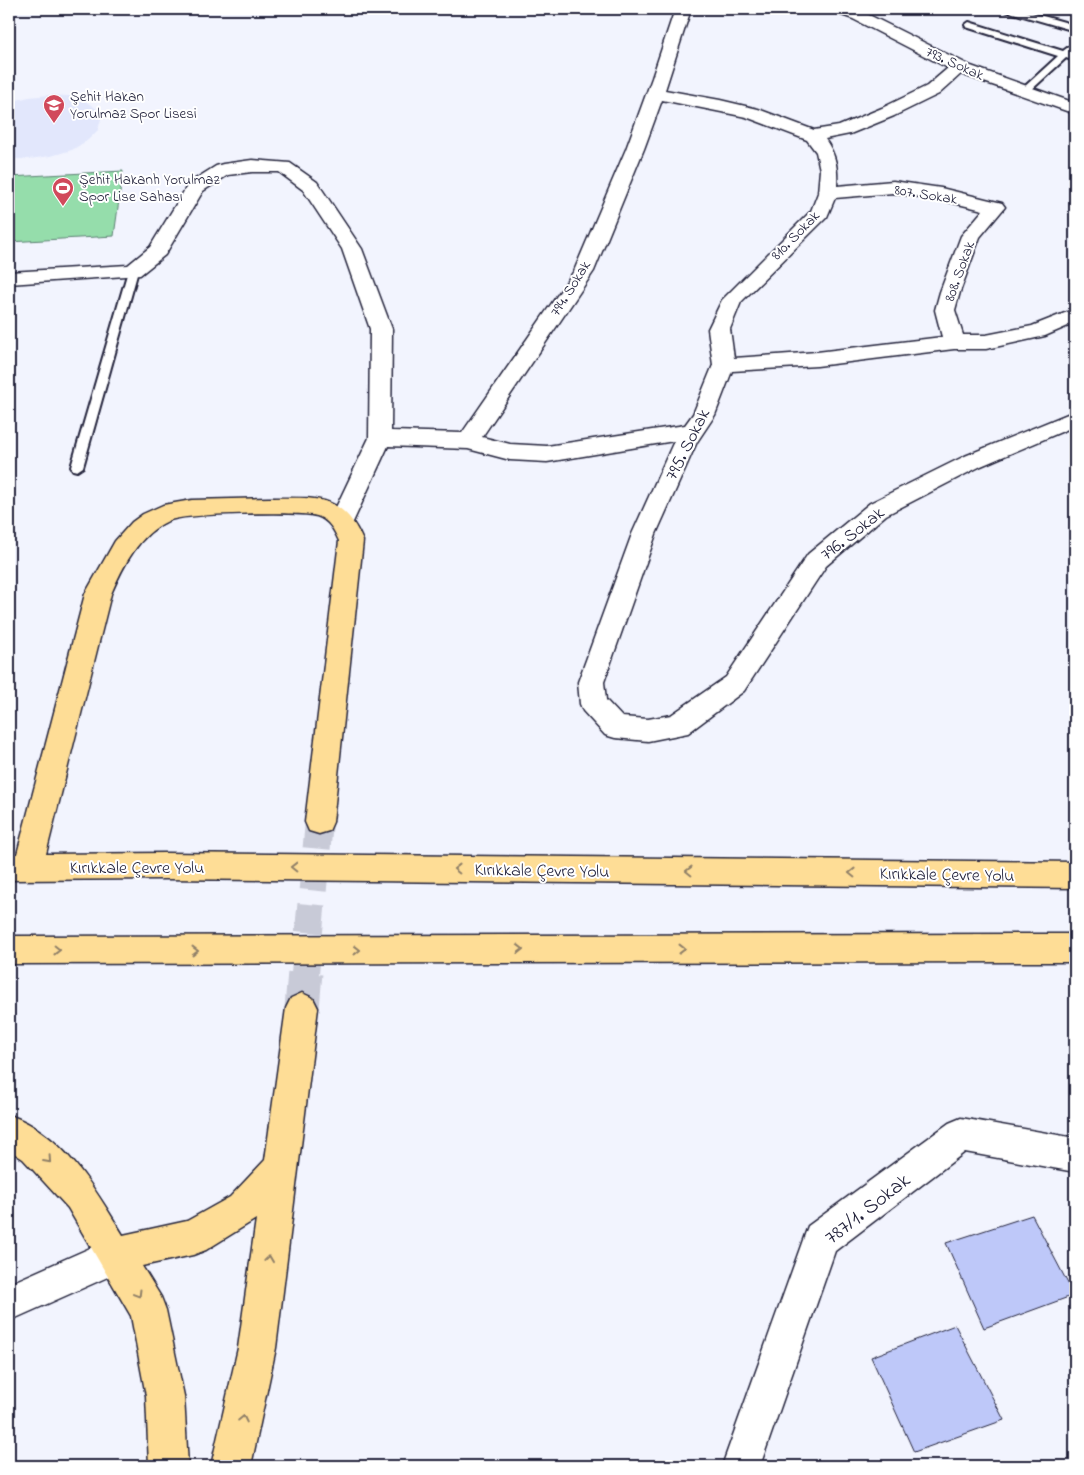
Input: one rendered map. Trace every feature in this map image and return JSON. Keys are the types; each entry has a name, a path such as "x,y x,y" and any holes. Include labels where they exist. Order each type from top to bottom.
{"highway":[{"path":"19,867 98,594 112,562 135,531 164,512 206,507 296,506 322,508 342,520 351,541 319,822"},
{"name":"Kırıkkale Çevre Yolu","path":"19,867 165,866 1075,875"},
{"path":"9,950 1075,948"},
{"path":"231,1466 257,1348 302,1008"},
{"path":"9,1132 35,1147 80,1196 148,1310 165,1396 168,1466"},
{"path":"115,1255 193,1236 242,1209 282,1167"}],"street":[{"name":"794. Sokak","path":"468,441 584,271 656,94 683,9"},
{"name":"793. Sokak","path":"839,9 859,16 959,67 1075,109"},
{"path":"656,94 720,104 752,113 813,136 844,130 888,112 933,90 959,67"},
{"name":"810. Sokak","path":"724,365 719,329 732,300 820,213 827,193 829,170 825,152 813,136"},
{"path":"9,278 133,271 158,251 196,187 222,170 252,166 283,167 310,186 352,249 381,329 380,438 342,520"},
{"name":"807. Sokak","path":"827,193 893,187 941,194 995,207"},
{"name":"808. Sokak","path":"954,342 945,310 950,292 972,236 995,207"},
{"path":"724,365 817,359 954,342 986,342 1038,331 1075,315"},
{"name":"795. Sokak","path":"724,365 704,415 686,440 644,534 591,682 594,704 615,726 648,730 678,725 735,684"},
{"name":"796. Sokak","path":"735,684 817,560 878,509 973,461 1075,418"},
{"path":"380,438 468,441 510,452 547,454 692,431"},
{"name":"787/1. Sokak","path":"741,1466 821,1239 961,1135 1075,1154"},
{"path":"9,1303 115,1255"}],"lane":[{"path":"1009,9 1075,28"},
{"path":"969,25 1075,58"},
{"path":"1025,91 1075,45"},
{"path":"77,466 133,271"}],"shaded area":[{"name":"Şehit Hakan Yorulmaz Spor Lisesi","path":"49,95 69,96 85,101 97,109 101,119 98,130 88,140 72,150 51,156 9,159 9,102"}],"green space":[{"name":"Şehit Hakanh Yorulmaz Spor Lise Sahası","path":"123,171 114,236 9,242 9,177"}],"building":[{"path":"1032,1215 1074,1295 984,1328 946,1243"},
{"path":"955,1325 1004,1420 914,1452 871,1357"}],"tunnel":[{"path":"305,974 319,822"},
{"path":"302,1008 305,972"}],"place":[{"name":"Şehit Hakan Yorulmaz Spor Lisesi","path":"54,124"},
{"name":"Şehit Hakanh Yorulmaz Spor Lise Sahası","path":"63,207"}]}
